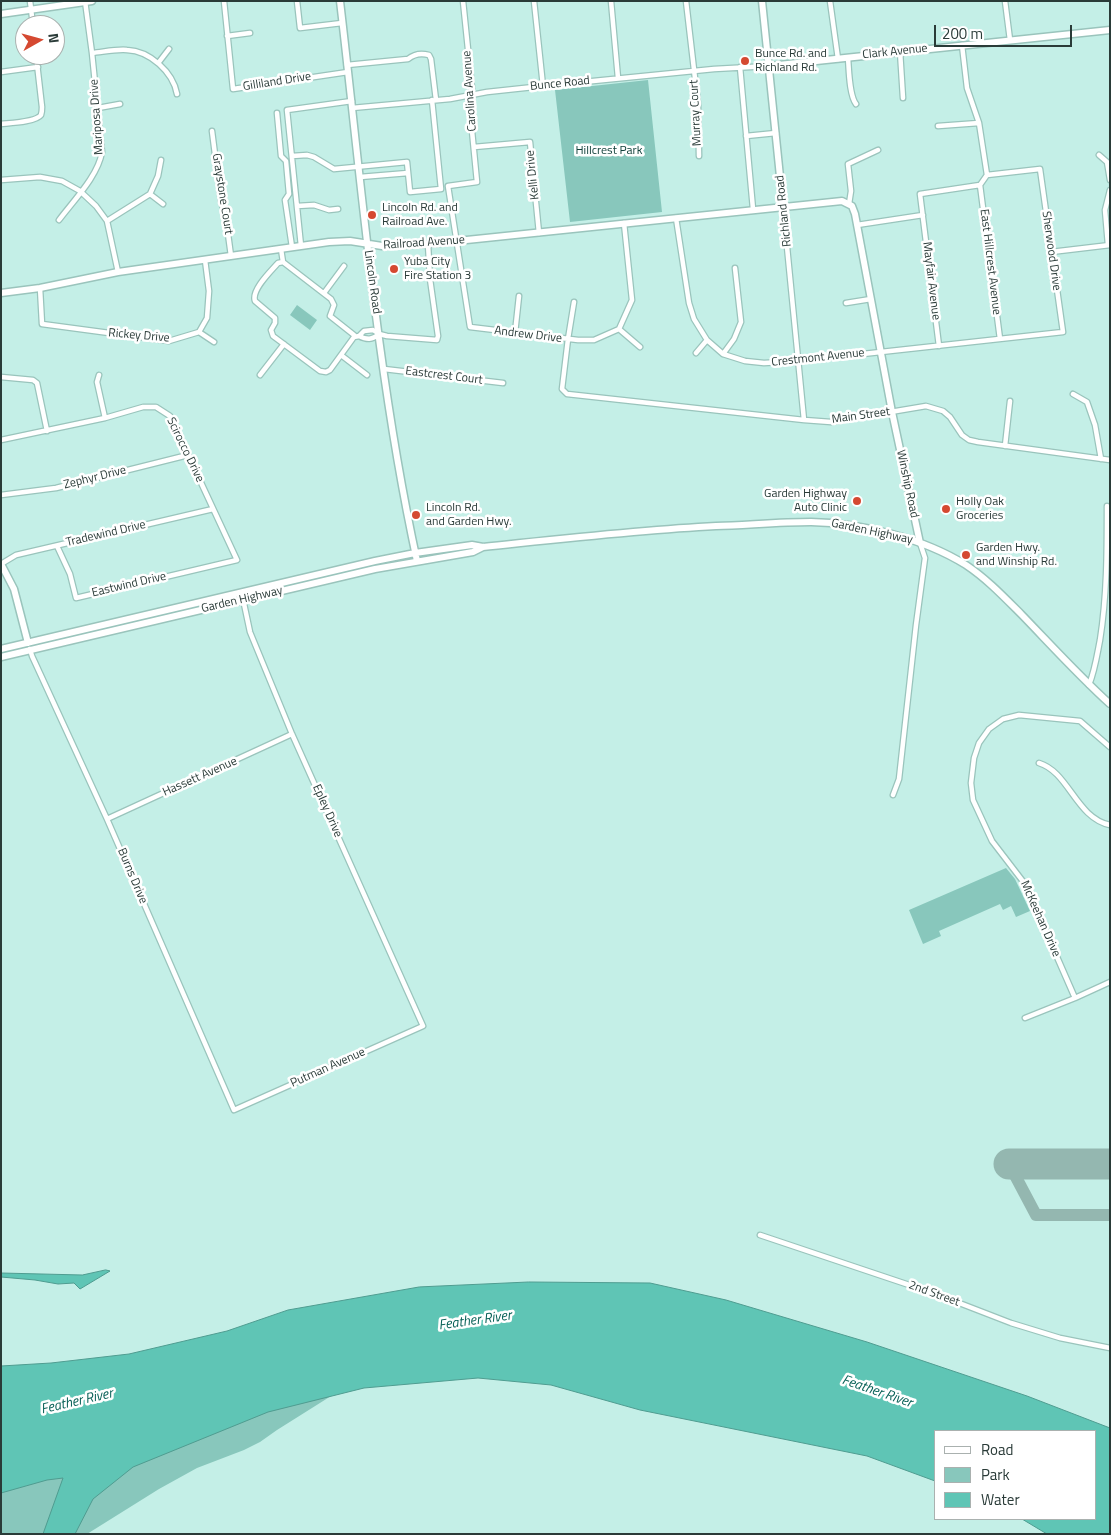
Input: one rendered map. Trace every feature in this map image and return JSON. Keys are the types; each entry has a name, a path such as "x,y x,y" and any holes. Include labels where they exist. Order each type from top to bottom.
{"main road":[{"name":"Lincoln Road","path":"340,1 379,334 404,501 417,561"},
{"name":"Richland Road","path":"762,1 784,206"},
{"path":"1,14 88,2"},
{"name":"Clark Avenue","path":"769,66 1110,30"},
{"name":"Railroad Avenue","path":"1,293 40,288 118,272 340,241 382,246 428,244 837,200 849,204"},
{"name":"Winship Road","path":"849,204 854,209 892,412 920,543"},
{"name":"Garden Highway","path":"1,657 29,646 241,593 415,553 472,545 483,547 674,529 811,522 865,528 920,543 957,560 991,584 1089,685 1110,704"},
{"name":"Garden Highway","path":"1,650 29,646 243,600 375,569 473,552 483,547"},
{"path":"1,564 14,589 29,646"}],"street":[{"path":"30,1 32,15"},
{"name":"Gilliland Drive","path":"224,1 233,89 348,68"},
{"path":"297,1 300,28 342,23"},
{"name":"Carolina Avenue","path":"448,186 477,182 470,100 472,88 462,1"},
{"path":"534,1 544,86"},
{"path":"610,1 618,78"},
{"name":"Murray Court","path":"686,1 699,112 699,156"},
{"path":"830,1 838,59"},
{"path":"1005,1 1010,40"},
{"name":"Mariposa Drive","path":"59,220 95,172 102,152 88,2"},
{"path":"227,36 250,33"},
{"path":"962,45 967,88 979,123 987,175 980,186"},
{"path":"159,62 169,49"},
{"path":"92,53 127,50 159,62 176,86 177,94"},
{"path":"900,52 903,98"},
{"path":"301,246 292,156 307,155 314,157 334,169 407,162 410,192 442,189 431,58 429,55 412,55 408,59 348,68"},
{"path":"848,58 852,95 856,104"},
{"path":"1,72 38,66 42,107 42,114 32,120 1,124"},
{"name":"Bunce Road","path":"292,156 287,110 434,100 487,92 618,78 769,66"},
{"path":"740,67 753,209"},
{"path":"98,108 120,104"},
{"path":"277,113 281,156 286,161 289,194 285,200 292,247"},
{"path":"938,126 979,123"},
{"name":"Graystone Court","path":"212,131 221,202 226,218 231,256"},
{"path":"746,136 776,134"},
{"name":"Kelli Drive","path":"474,147 530,142 539,233"},
{"path":"849,204 851,191 848,164 878,150"},
{"path":"1099,155 1107,162 1110,180"},
{"path":"107,221 150,194 158,176 161,160"},
{"name":"Sherwood Drive","path":"987,175 1040,169 1063,332"},
{"path":"360,177 408,173"},
{"path":"1,180 40,177 62,181 80,191 96,206 107,221 118,272"},
{"name":"Andrew Drive","path":"448,186 470,328 568,339 594,340 619,328"},
{"name":"Mayfair Avenue","path":"939,346 920,194 980,186"},
{"name":"East Hillcrest Avenue","path":"980,186 1000,339"},
{"path":"1051,252 1109,245 1104,210 1110,190"},
{"path":"150,194 163,204"},
{"path":"297,206 314,205 329,210 338,209"},
{"name":"Richland Road","path":"784,206 804,420"},
{"path":"857,225 923,216"},
{"name":"Crestmont Avenue","path":"676,218 689,303 694,319 707,340 723,354 745,361 764,363 799,360 1063,332"},
{"path":"624,223 632,300 619,328 640,347"},
{"path":"279,249 280,262 253,296 255,301 276,318 271,330 272,333 320,371 324,372 330,370 357,336 364,331 373,330 379,334 437,340 428,244"},
{"path":"205,260 209,291 207,318 199,332 214,342"},
{"path":"280,262 324,293 333,302 330,316 354,334 366,339 374,338 379,334"},
{"path":"324,293 344,266"},
{"path":"723,354 734,339 741,322 735,268"},
{"name":"Rickey Drive","path":"40,288 42,324 169,341 199,332"},
{"path":"515,333 519,296"},
{"path":"846,303 871,299"},
{"path":"568,339 574,302"},
{"name":"Main Street","path":"568,339 562,389 567,394 831,422 926,406 943,411 950,417 962,435 969,440 1110,460"},
{"path":"696,353 707,340"},
{"path":"260,375 284,344"},
{"path":"341,355 367,375"},
{"name":"Eastcrest Court","path":"384,369 503,384"},
{"path":"99,375 97,382 105,418"},
{"path":"1,378 33,380 37,383 47,431"},
{"path":"1073,394 1087,402 1095,425 1101,459"},
{"path":"1005,446 1010,401"},
{"name":"Scirocco Drive","path":"1,440 105,418 144,407 156,407 170,416 237,560"},
{"name":"Zephyr Drive","path":"1,494 56,488 188,456"},
{"path":"1089,685 1095,667 1107,578 1107,506"},
{"name":"Tradewind Drive","path":"1,564 16,555 213,509"},
{"name":"Winship Road","path":"893,795 899,779 925,558 920,543"},
{"name":"Eastwind Drive","path":"57,546 70,574 76,598 237,560"},
{"name":"Epley Drive","path":"241,593 250,632 292,734 423,1026"},
{"name":"Burns Drive","path":"29,646 108,819 234,1110"},
{"name":"McKeehan Drive","path":"1075,998 1025,884 996,846 983,823 973,800 971,783 976,750 984,735 1003,719 1019,715 1080,720 1110,747"},
{"name":"Hassett Avenue","path":"108,819 292,734"},
{"path":"1039,763 1050,768 1091,817 1102,824 1110,825"},
{"path":"1025,1018 1110,982"},
{"name":"Putman Avenue","path":"234,1110 423,1026"},
{"name":"2nd Street","path":"760,1234 936,1294 1011,1323 1060,1338 1110,1348"}],"green space":[{"name":"Hillcrest Park","path":"648,80 662,212 570,222 555,90"},
{"path":"297,305 317,320 310,330 290,315"},
{"path":"1006,868 1015,879 1030,911 1016,917 1011,906 1003,910 1000,904 939,931 941,936 923,944 909,910"},
{"path":"339,1391 260,1442 197,1468 159,1489 87,1534 1,1534 1,1487 189,1429"}],"water":[{"path":"106,1270 110,1271 80,1289 74,1283 58,1284 1,1277 1,1273 82,1275"},
{"name":"Feather River","path":"529,1282 650,1283 726,1300 867,1342 1027,1396 1110,1428 1110,1534 1047,1534 1024,1520 1096,1520 1096,1430 934,1430 934,1481 867,1456 640,1410 551,1385 478,1378 364,1388 268,1412 133,1467 93,1499 75,1534 43,1534 63,1478 47,1480 1,1493 1,1366 51,1363 129,1354 227,1331 288,1310 419,1287"}],"taxiway":[{"path":"1009,1164 1036,1215 1110,1215"}],"runway":[{"path":"1009,1164 1110,1164"}],"place":[{"name":"Bunce Rd. and Richland Rd.","path":"745,61"},
{"name":"Lincoln Rd. and Railroad Ave.","path":"372,215"},
{"name":"Yuba City Fire Station 3","path":"394,269"},
{"name":"Garden Highway Auto Clinic","path":"857,501"},
{"name":"Holly Oak Groceries","path":"946,509"},
{"name":"Lincoln Rd. and Garden Hwy.","path":"416,515"},
{"name":"Garden Hwy. and Winship Rd.","path":"966,555"}]}
